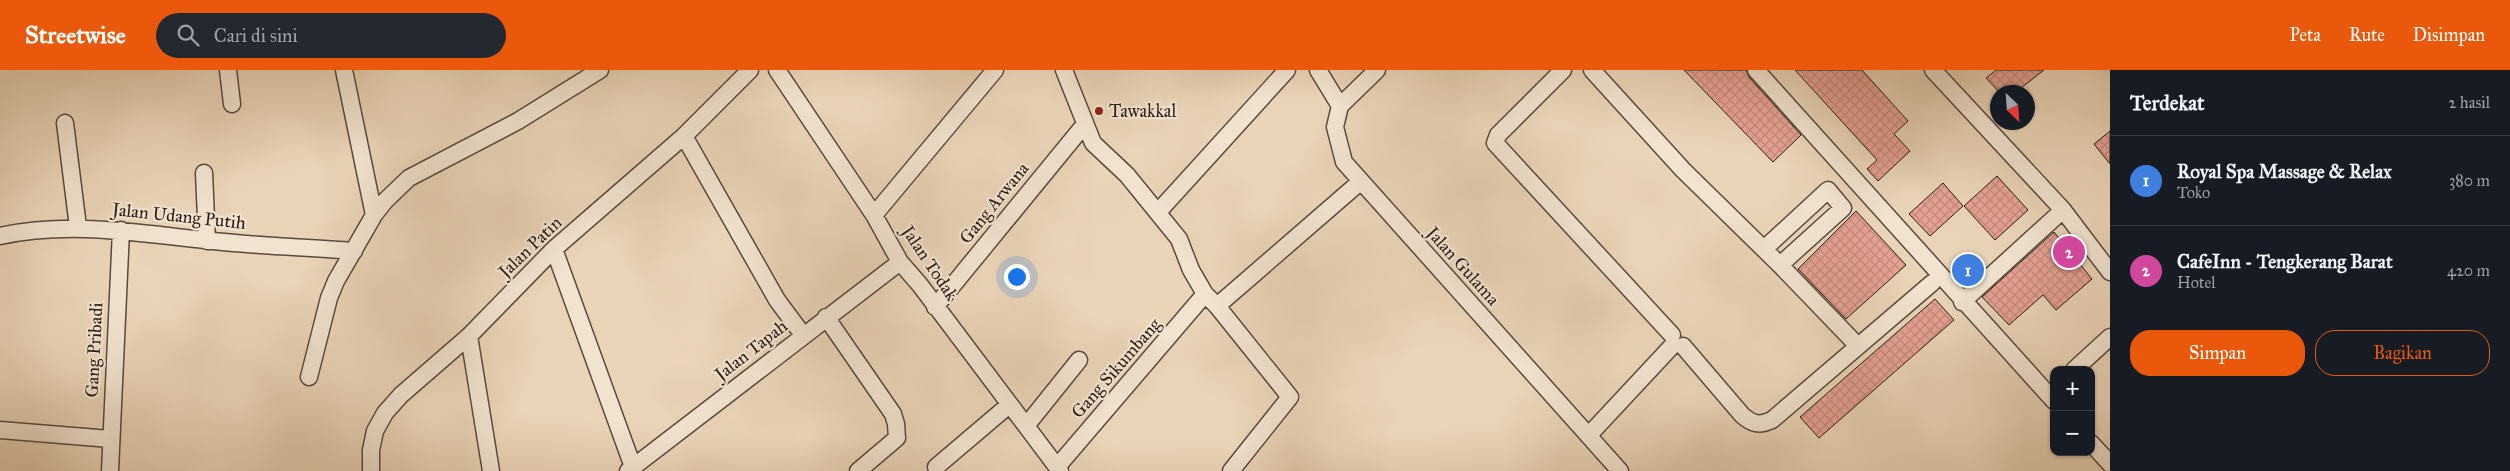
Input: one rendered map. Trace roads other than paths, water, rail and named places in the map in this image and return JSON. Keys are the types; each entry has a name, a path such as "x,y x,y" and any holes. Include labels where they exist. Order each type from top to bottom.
{"street":[{"path":"228,70 232,104"},
{"path":"344,70 374,215"},
{"path":"309,377 329,298 374,215 385,201 409,178 518,121 600,70"},
{"name":"Jalan Patin","path":"371,471 371,450 375,431 385,413 401,395 469,336 554,249 684,136 750,70"},
{"name":"Jalan Todak","path":"777,70 874,215 900,262 920,285 1058,469"},
{"path":"874,215 995,70"},
{"path":"1064,70 1093,143 1127,175 1179,239 1191,270 1211,300 1290,397 1231,471"},
{"path":"1158,212 1287,70"},
{"path":"1318,70 1340,106 1377,70"},
{"path":"1564,70 1498,135 1495,143 1750,422 1762,425 1772,420 1856,346 1932,283"},
{"path":"1592,70 1683,170 1780,265 1856,346"},
{"path":"1756,70 1962,302 2050,393"},
{"path":"1933,70 2062,210 2110,272"},
{"name":"Jalan Gulama","path":"1340,106 1335,127 1337,141 1344,162 1620,471"},
{"path":"64,123 78,227"},
{"name":"Gang Arwana","path":"935,307 1085,124"},
{"path":"684,136 777,300 804,335"},
{"path":"204,174 207,241"},
{"name":"Gang Sikumbang","path":"1058,469 1211,300 1360,182"},
{"path":"1764,249 1828,190 1843,208 1780,265"},
{"path":"1962,302 2062,210"},
{"name":"Jalan Udang Putih","path":"0,236 40,229 78,227 121,230 207,241 354,251"},
{"name":"Gang Pribadi","path":"110,471 121,230"},
{"path":"554,249 631,469"},
{"name":"Jalan Tapah","path":"631,469 826,317 900,262"},
{"path":"826,317 893,414 896,424 897,438 858,471"},
{"path":"469,336 490,471"},
{"path":"2078,366 2110,337"},
{"path":"1589,436 1676,342"},
{"path":"1026,426 1079,360"},
{"path":"936,467 1009,404"},
{"path":"0,430 110,439"},
{"path":"2095,447 2110,464"}],"place":[{"name":"Tawakkal","path":"1099,111"},
{"name":"CafeInn - Tengkerang Barat","path":"2069,252"},
{"name":"Royal Spa Massage & Relax","path":"1968,270"}]}
